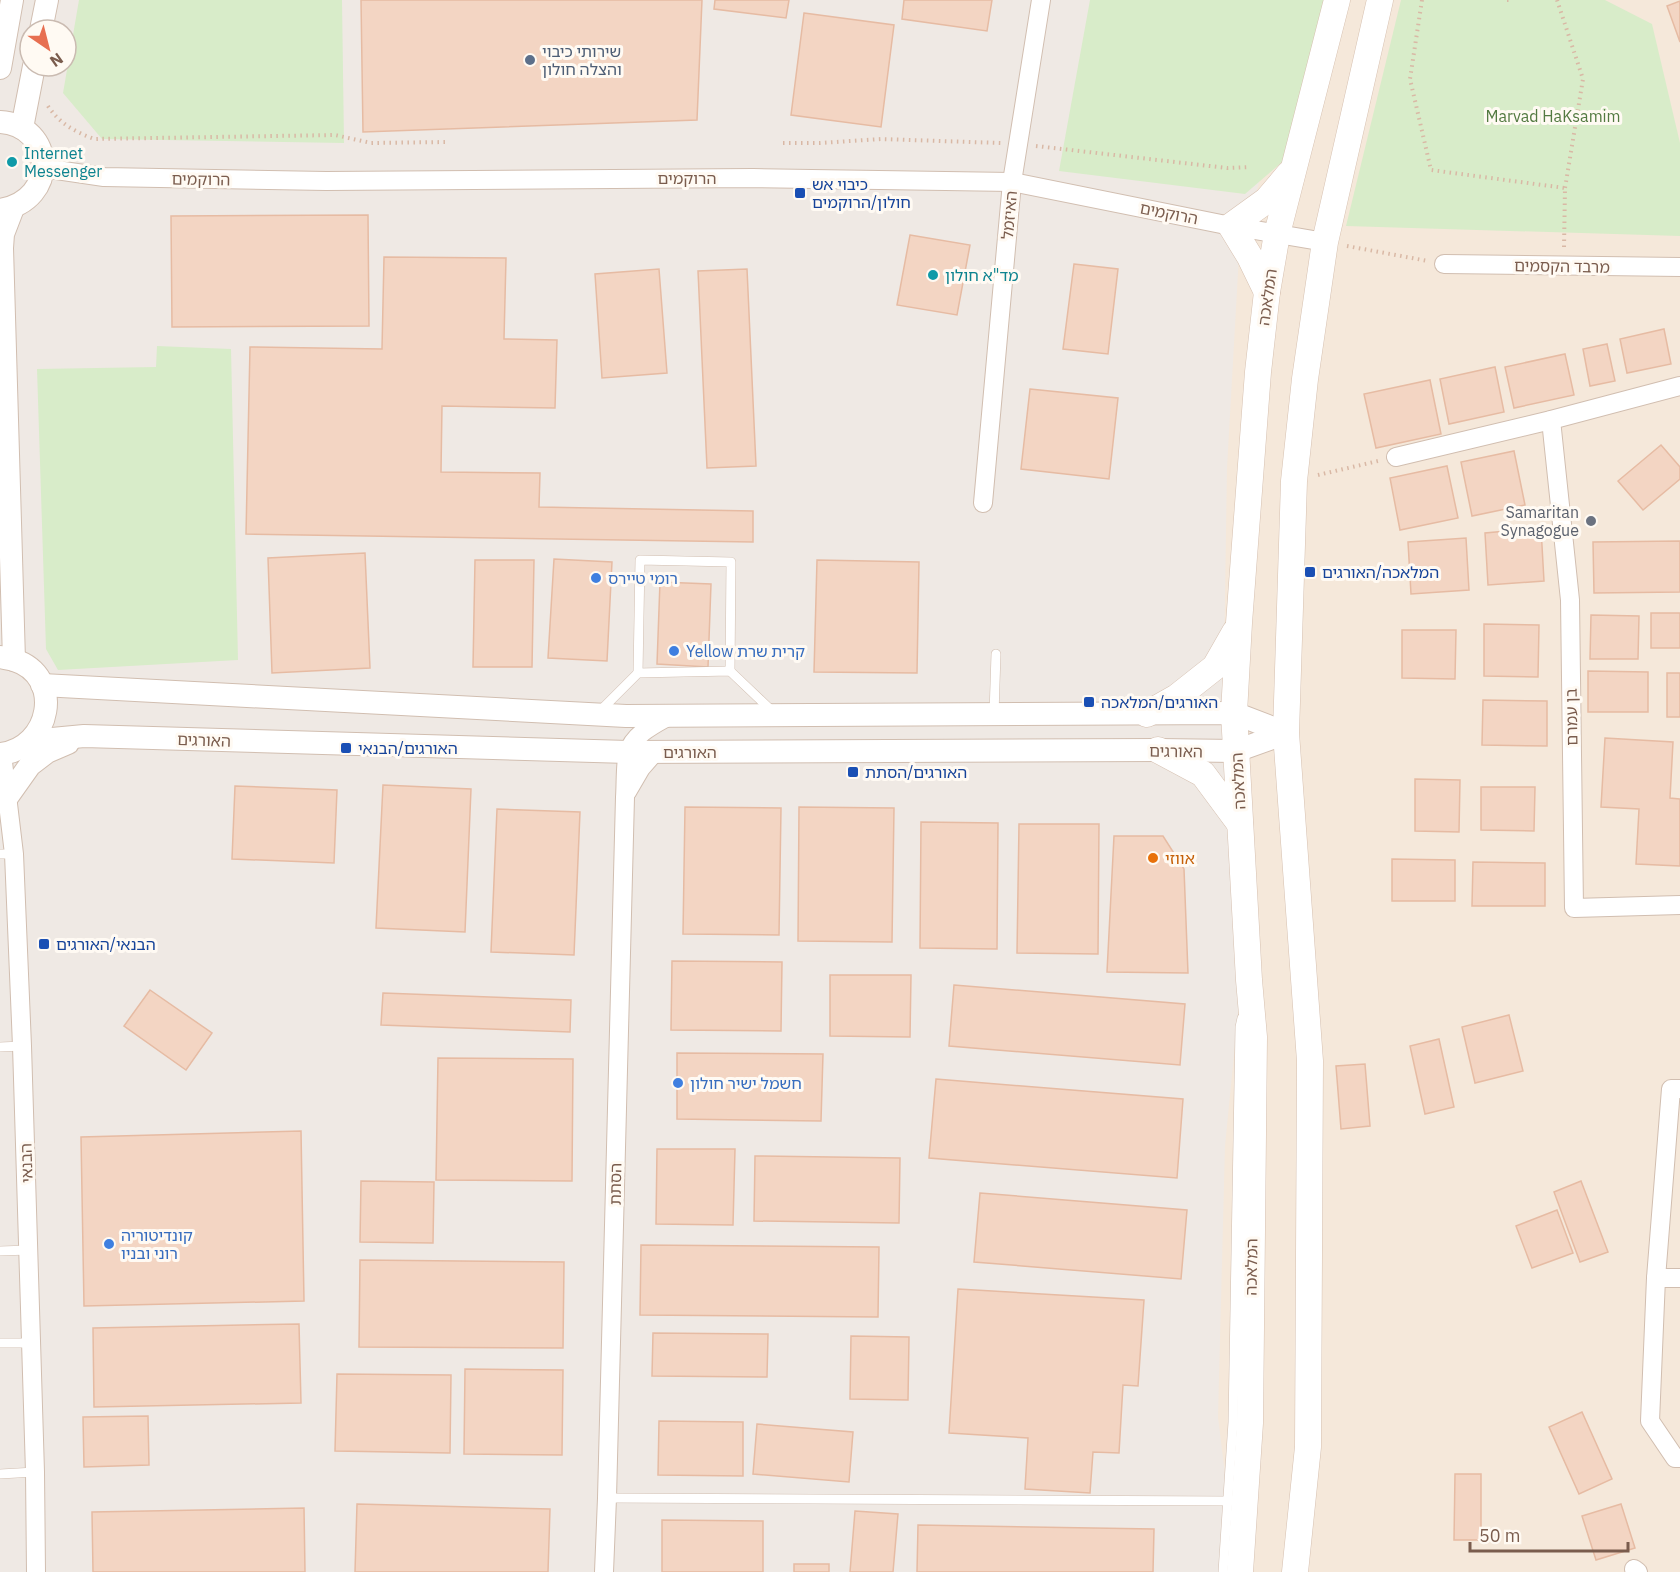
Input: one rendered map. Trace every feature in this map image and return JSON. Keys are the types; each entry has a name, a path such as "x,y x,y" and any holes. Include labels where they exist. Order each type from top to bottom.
{"main road":[{"name":"המלאכה","path":"1240,1572 1250,1423 1254,1037 1234,713 1239,623 1258,372 1267,292 1277,234 1337,0"},
{"path":"1295,1572 1308,1447 1310,1061 1286,733 1294,481 1305,379 1325,242 1380,0"},
{"path":"1267,292 1251,257 1231,226 1267,200 1295,166"},
{"path":"1146,714 1176,697 1215,667 1239,623"},
{"path":"1158,750 1203,774 1240,824"}],"street":[{"path":"0,68 12,0"},
{"path":"43,18 47,0"},
{"name":"האיזמל","path":"983,503 1012,182 1041,0"},
{"path":"22,128 32,78"},
{"path":"0,122 22,128 32,136 42,157 43,168 34,193 28,199 6,209 2,248 7,659 26,666 42,685 46,700 46,715 31,741"},
{"name":"הרוקמים","path":"43,168 104,177 315,181 753,178 1012,182 1231,226 1325,242"},
{"name":"מרבד הקסמים","path":"1444,264 1680,267"},
{"path":"1396,457 1680,386"},
{"name":"בן עמרם","path":"1551,420 1570,600 1574,908 1680,905"},
{"path":"42,685 626,716 1234,713 1286,733"},
{"path":"628,752 638,737 671,715"},
{"name":"האורגים","path":"1,754 17,750 31,741 84,736 628,752 1236,751 1286,733"},
{"path":"8,796 30,765 47,752 84,736"},
{"name":"הסתת","path":"604,1572 608,1498 628,752"},
{"name":"הסתת","path":"625,797 641,768 655,752"},
{"name":"הבנאי","path":"1,754 8,796 7,854 22,1046 36,1572"},
{"path":"1675,1089 1656,1278 1650,1420 1676,1458 1680,1458"},
{"path":"1656,1278 1680,1278"}],"lane":[{"path":"638,673 640,560 731,562 730,671"},
{"path":"994,714 996,654"},
{"path":"597,714 638,673 730,671 775,715"},
{"path":"1223,1572 1233,1422 1240,1027 1249,980"},
{"path":"0,1047 22,1046"},
{"path":"0,1251 28,1250"},
{"path":"0,1343 31,1343"},
{"path":"0,1474 35,1472"},
{"path":"608,1498 1228,1501"},
{"path":"1226,1521 1242,1544"}],"path":[{"path":"1422,0 1410,79 1431,170 1565,188"},
{"path":"1557,0 1583,79 1565,188 1563,266"},
{"path":"94,140 335,135 371,143 448,142"},
{"path":"783,143 881,139 1018,144 1227,168 1250,167"},
{"path":"1325,242 1444,264"},
{"path":"1294,481 1396,457"}],"shaded area":[{"path":"0,0 1680,0 1680,1572 0,1572"},
{"path":"0,0 1309,0 1239,255 1227,468 1223,729 1242,974 1225,1146 1218,1417 1237,1572 0,1572"}],"green space":[{"path":"79,0 342,0 344,143 102,139 63,93 66,78 78,78 78,18 76,18"},
{"path":"1090,0 1325,0 1289,156 1245,194 1059,171"},
{"name":"Marvad HaKsamim","path":"1401,0 1605,0 1652,24 1680,143 1680,236 1346,226"},
{"path":"157,346 231,349 238,660 58,670 46,649 37,369 156,367"}],"building":[{"name":"שירותי כיבוי והצלה חולון","path":"361,0 702,0 697,120 363,132"},
{"path":"715,0 789,0 786,18 714,9"},
{"path":"904,0 992,0 987,31 902,19"},
{"path":"1680,1 1680,42 1667,6"},
{"path":"804,13 894,25 881,127 791,115"},
{"path":"368,215 369,326 172,327 171,216"},
{"name":"מד\"א חולון","path":"910,235 970,245 957,315 897,305"},
{"path":"384,257 506,258 504,339 557,340 555,408 442,406 441,472 540,473 539,507 753,511 753,542 246,534 250,347 382,349"},
{"path":"1074,264 1118,269 1108,354 1063,349"},
{"path":"659,269 667,373 602,378 595,274"},
{"path":"747,269 756,466 707,468 698,271"},
{"path":"1664,329 1671,364 1627,373 1620,339"},
{"path":"1607,344 1615,381 1590,386 1583,349"},
{"path":"1565,354 1574,395 1514,408 1505,367"},
{"path":"1495,367 1504,412 1449,424 1440,379"},
{"path":"1430,380 1441,434 1376,448 1364,394"},
{"path":"1030,389 1118,398 1109,479 1021,469"},
{"path":"1661,445 1680,467 1680,479 1643,510 1618,481"},
{"path":"1514,451 1525,505 1472,516 1461,462"},
{"path":"1447,466 1458,518 1400,530 1390,478"},
{"path":"1541,528 1544,581 1488,585 1485,533"},
{"path":"1466,538 1469,590 1411,594 1408,542"},
{"path":"1680,541 1680,592 1594,593 1593,542"},
{"path":"365,553 370,668 272,673 268,558"},
{"path":"554,559 612,562 607,661 548,658"},
{"path":"475,560 534,560 532,667 473,667"},
{"path":"817,560 919,562 917,673 814,672"},
{"path":"660,582 711,584 708,667 657,664"},
{"path":"1651,613 1680,613 1680,648 1651,648"},
{"path":"1591,615 1639,616 1638,659 1590,659"},
{"path":"1484,624 1539,625 1538,677 1484,676"},
{"path":"1402,630 1456,630 1455,679 1402,678"},
{"path":"1588,671 1648,672 1648,712 1588,712"},
{"path":"1667,673 1680,673 1680,717 1667,717"},
{"path":"1483,700 1547,701 1547,746 1482,745"},
{"path":"1605,738 1673,742 1670,798 1680,799 1680,866 1636,864 1639,809 1601,807"},
{"path":"1415,779 1460,780 1459,832 1415,831"},
{"path":"383,785 471,789 465,932 376,928"},
{"path":"235,786 337,790 334,863 232,859"},
{"path":"1481,787 1535,787 1534,831 1481,830"},
{"path":"685,807 781,808 779,935 683,934"},
{"path":"799,807 894,808 892,942 798,941"},
{"path":"497,809 580,812 574,955 491,952"},
{"path":"921,822 998,823 997,949 920,948"},
{"path":"1019,824 1099,824 1098,954 1017,953"},
{"path":"1114,836 1163,836 1184,869 1188,973 1107,972"},
{"path":"1392,859 1455,860 1455,901 1392,901"},
{"path":"1473,862 1545,863 1545,906 1472,906"},
{"path":"672,961 782,962 781,1031 671,1030"},
{"path":"830,975 911,975 910,1037 830,1036"},
{"path":"954,985 1185,1004 1180,1065 949,1046"},
{"path":"150,990 212,1033 186,1070 124,1026"},
{"path":"383,993 571,1000 570,1032 381,1025"},
{"path":"1509,1015 1523,1071 1475,1083 1462,1027"},
{"path":"1439,1039 1454,1107 1425,1114 1410,1046"},
{"path":"677,1053 823,1054 821,1121 677,1119"},
{"path":"438,1058 573,1059 572,1181 436,1180"},
{"path":"1365,1064 1370,1126 1341,1129 1336,1066"},
{"path":"936,1079 1183,1099 1177,1178 929,1158"},
{"path":"301,1131 304,1301 84,1306 81,1137"},
{"path":"657,1149 735,1149 733,1225 656,1224"},
{"path":"755,1156 900,1158 899,1223 754,1221"},
{"path":"361,1181 434,1182 433,1243 360,1242"},
{"path":"1581,1181 1608,1252 1580,1262 1554,1192"},
{"path":"980,1193 1187,1210 1181,1279 974,1262"},
{"path":"1557,1210 1573,1253 1532,1268 1516,1226"},
{"path":"641,1245 879,1247 878,1317 640,1315"},
{"path":"360,1260 564,1262 563,1348 359,1347"},
{"path":"958,1289 1144,1300 1138,1386 1123,1385 1119,1453 1093,1452 1090,1493 1025,1489 1028,1438 949,1433"},
{"path":"299,1324 301,1403 94,1407 93,1328"},
{"path":"653,1333 768,1334 767,1377 652,1376"},
{"path":"851,1336 909,1337 908,1400 850,1399"},
{"path":"465,1369 563,1370 562,1455 464,1454"},
{"path":"337,1374 451,1375 450,1453 335,1451"},
{"path":"1582,1412 1612,1479 1579,1494 1549,1427"},
{"path":"148,1416 149,1465 84,1467 83,1417"},
{"path":"659,1421 743,1422 743,1476 658,1475"},
{"path":"757,1424 853,1432 849,1482 753,1474"},
{"path":"1455,1474 1481,1474 1481,1540 1454,1540"},
{"path":"357,1504 550,1509 548,1572 355,1572"},
{"path":"1621,1504 1635,1548 1596,1560 1582,1516"},
{"path":"304,1508 305,1572 93,1572 92,1512"},
{"path":"855,1511 898,1514 893,1572 850,1572"},
{"path":"662,1520 763,1521 763,1572 662,1572"},
{"path":"918,1525 1154,1529 1153,1572 917,1572"},
{"path":"794,1564 829,1564 829,1572 794,1572"}],"place":[{"name":"שירותי כיבוי והצלה חולון","path":"530,60"},
{"name":"Internet Messenger","path":"12,162"},
{"name":"כיבוי אש חולון/הרוקמים","path":"800,193"},
{"name":"מד\"א חולון","path":"933,275"},
{"name":"Samaritan Synagogue","path":"1591,521"},
{"name":"המלאכה/האורגים","path":"1310,572"},
{"name":"רומי טיירס","path":"596,578"},
{"name":"Yellow קרית שרת","path":"674,651"},
{"name":"האורגים/המלאכה","path":"1089,702"},
{"name":"האורגים/הבנאי","path":"346,748"},
{"name":"האורגים/הסתת","path":"853,772"},
{"name":"אווזי","path":"1153,858"},
{"name":"הבנאי/האורגים","path":"44,944"},
{"name":"חשמל ישיר חולון","path":"678,1083"},
{"name":"קונדיטוריה רוני ובניו","path":"109,1244"}]}
